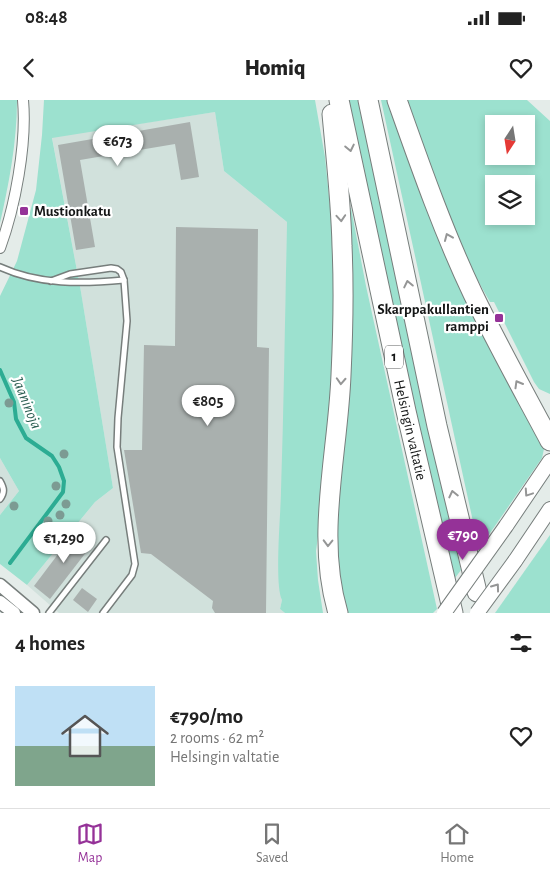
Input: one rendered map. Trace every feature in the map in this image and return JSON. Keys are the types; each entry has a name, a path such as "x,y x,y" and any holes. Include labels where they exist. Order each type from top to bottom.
{"highway":[{"path":"331,100 342,247 343,326 328,546 329,576 338,613"},
{"name":"Helsingin valtatie","path":"339,100 406,411 453,613"},
{"name":"Helsingin valtatie","path":"368,100 438,426 477,592"},
{"path":"396,100 439,216 462,271 516,381 541,409 550,442"}],"main road":[{"path":"444,613 550,461"},
{"path":"477,613 550,509"}],"street":[{"path":"0,248 10,215 17,180 24,115 23,100"},
{"path":"0,585 33,613"},
{"path":"0,602 14,613"}],"lane":[{"path":"0,266 27,276 51,281 85,284 124,280"},
{"path":"51,281 70,274 111,268 121,272 124,280 127,328 117,447 135,564 132,576 103,613"},
{"path":"0,481 4,487 0,499"},
{"path":"48,613 106,540"}],"shaded area":[{"path":"215,112 224,171 287,222 284,417 279,568 282,600 280,609 285,613 59,613 27,585 95,502 113,488 81,292 52,137"},
{"path":"0,458 19,491 0,515"}],"green space":[{"path":"0,100 17,100 12,162 0,223"},
{"path":"44,100 315,100 325,157 334,246 334,391 328,465 316,551 323,613 285,613 280,609 282,600 278,579 278,564 287,222 224,171 215,112 52,138 81,292 113,488 95,502 27,585 0,564 0,515 19,491 0,458 0,296 17,261 36,190"},
{"path":"349,100 358,100 424,412 461,570 452,582"},
{"path":"381,100 390,100 540,436 544,449 542,458 479,549"},
{"path":"403,100 527,100 550,121 550,394 539,389 534,382 494,302 490,302 464,253 442,203"},
{"path":"346,208 351,208 366,286 437,609 433,613 348,613 335,564"},
{"path":"550,535 550,613 495,613"}],"building":[{"path":"190,122 199,177 181,180 175,144 80,160 95,247 76,250 58,145"},
{"path":"176,227 258,229 257,347 269,348 266,613 215,613 212,608 213,601 151,554 141,553 124,450 142,450 144,345 175,346"},
{"path":"77,529 94,542 50,599 34,586"},
{"path":"82,588 97,599 88,612 73,600"}],"waterway":[{"name":"Jaaninoja","path":"0,370 14,402 16,419 26,438 52,456 59,467 64,481 63,492 10,563"}],"place":[{"name":"Mustionkatu","path":"24,211"},
{"name":"Skarppakullantien ramppi","path":"499,318"}]}
